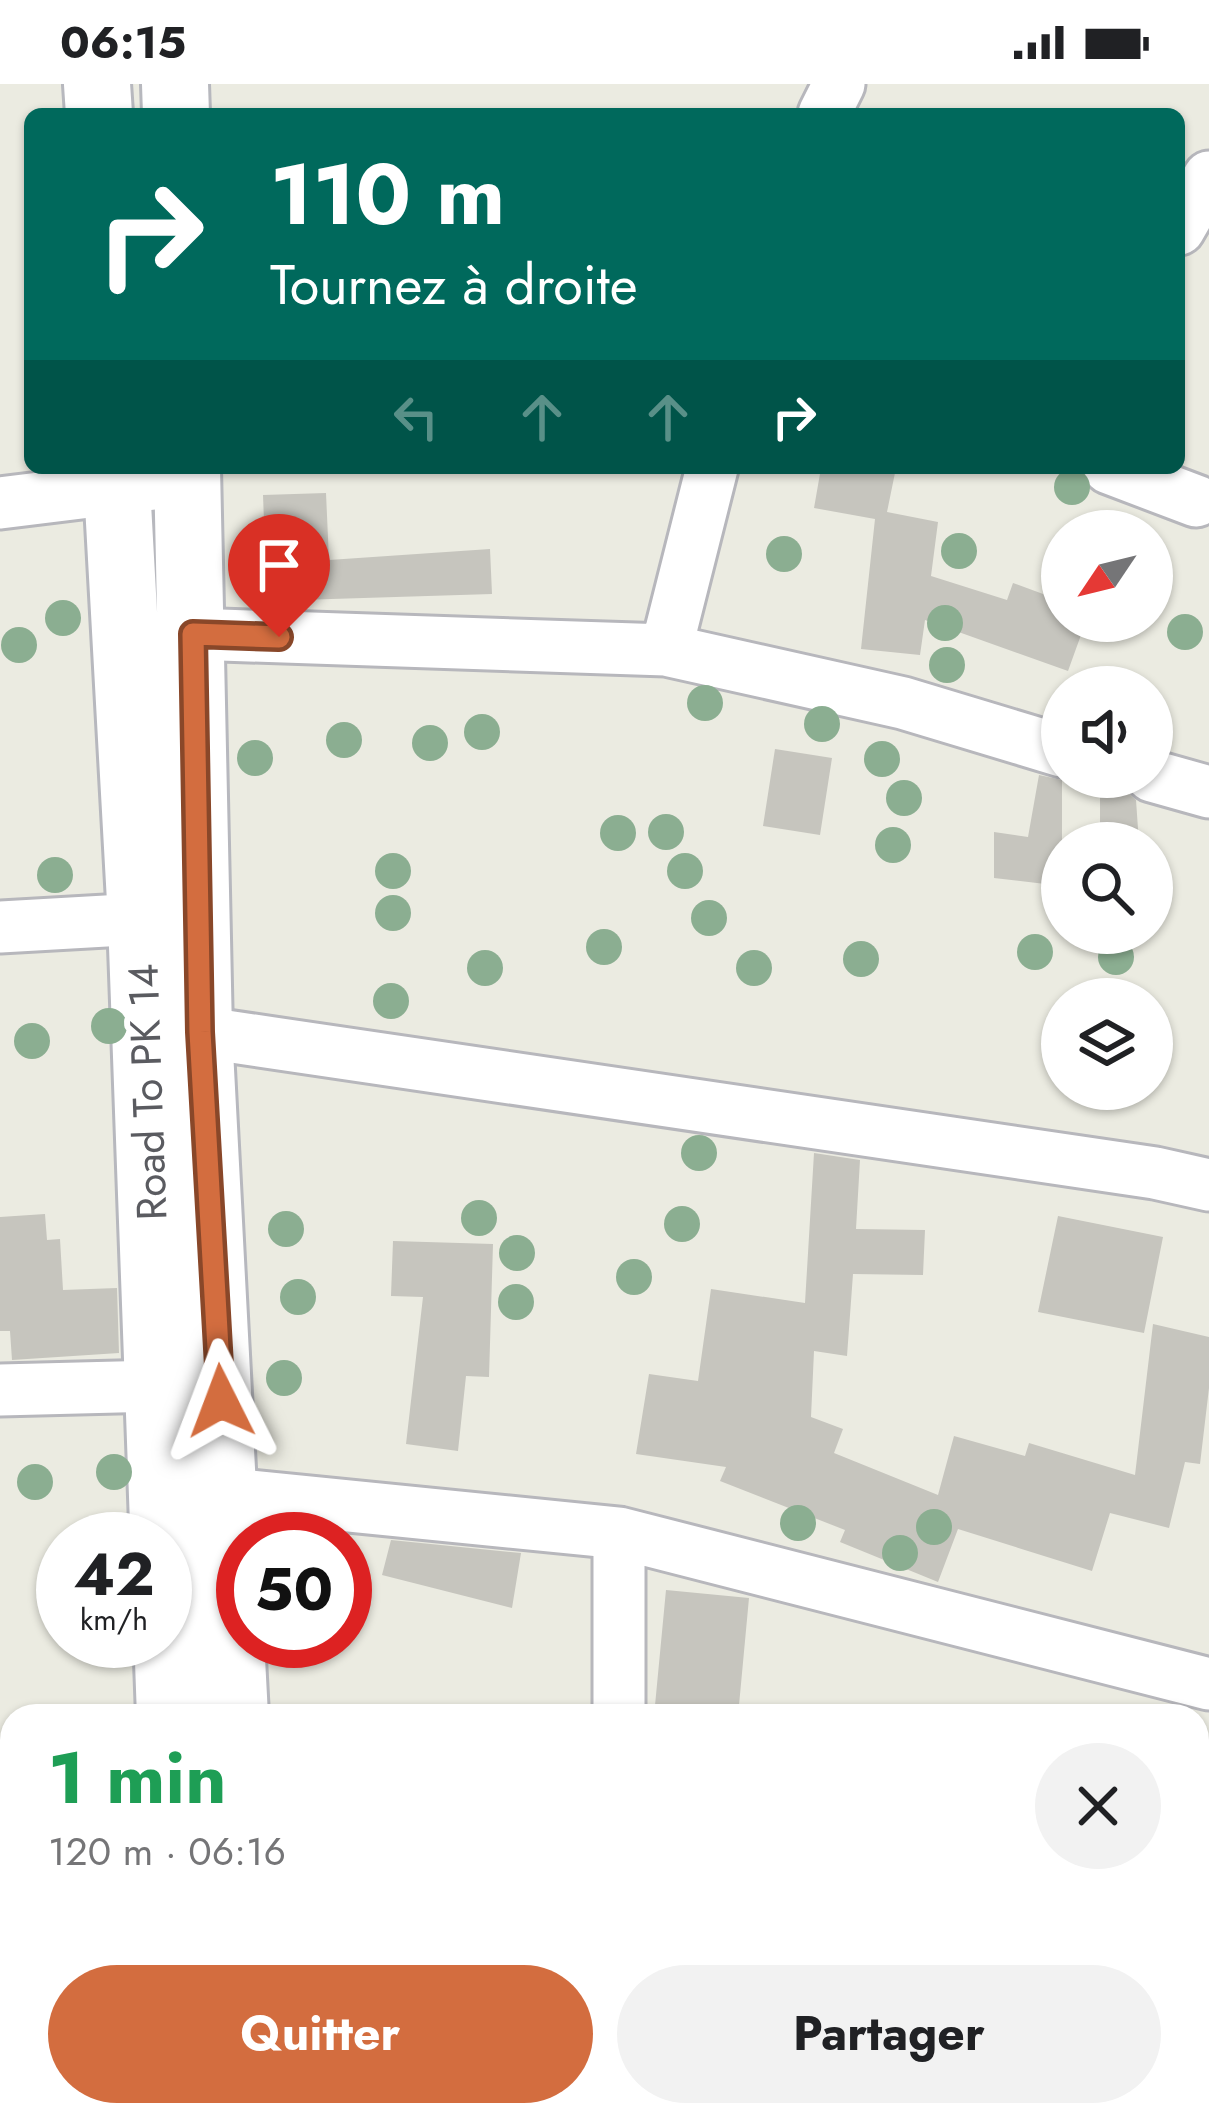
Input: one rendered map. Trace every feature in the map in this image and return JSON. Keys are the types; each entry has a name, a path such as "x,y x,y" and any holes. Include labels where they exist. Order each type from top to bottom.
{"main road":[{"name":"Road To PK 14","path":"171,1704 195,1490 200,1032 187,475"},
{"name":"Road To PK 14","path":"117,477 141,919 157,1386 195,1490 233,1704"}],"street":[{"path":"1185,219 1209,177"},
{"path":"666,650 710,474"},
{"path":"1125,474 1196,501"},
{"path":"0,503 117,477 187,475"},
{"path":"193,634 666,650 903,703 1041,745"},
{"path":"1173,782 1209,792"},
{"path":"0,927 141,919"},
{"path":"200,1032 1209,1184"},
{"path":"0,1390 157,1386"},
{"path":"195,1490 620,1533 1209,1684"},
{"path":"619,1704 620,1533"}],"building":[{"path":"820,474 895,474 887,512 938,522 931,576 1007,600 1013,583 1041,593 1041,642 1078,642 1070,666 1054,666 925,620 920,655 861,649 875,519 814,508"},
{"path":"326,493 329,560 490,549 492,594 267,601 263,495"},
{"path":"775,749 832,758 820,835 763,826"},
{"path":"1039,775 1041,798 1062,798 1062,822 1041,822 1041,884 994,878 994,832 1028,837"},
{"path":"1100,798 1136,800 1138,822 1100,822"},
{"path":"814,1153 860,1160 856,1229 925,1230 923,1275 853,1274 847,1356 814,1351 811,1417 843,1429 834,1453 938,1495 954,1436 1025,1456 1029,1443 1135,1475 1153,1324 1209,1337 1209,1388 1200,1464 1185,1462 1169,1528 1110,1513 1092,1571 958,1529 938,1582 840,1542 845,1530 720,1481 726,1467 636,1454 649,1374 698,1381 711,1289 805,1303"},
{"path":"45,1214 47,1240 60,1239 63,1290 117,1288 119,1353 12,1360 10,1331 0,1331 0,1217"},
{"path":"1058,1216 1163,1237 1144,1333 1038,1312"},
{"path":"393,1241 493,1244 489,1377 466,1376 458,1451 406,1444 423,1297 391,1296"},
{"path":"391,1540 521,1553 512,1608 382,1575"},
{"path":"666,1590 749,1598 739,1704 655,1704"}],"route":[{"path":"221,1401 200,1032 193,634 279,637"}]}
